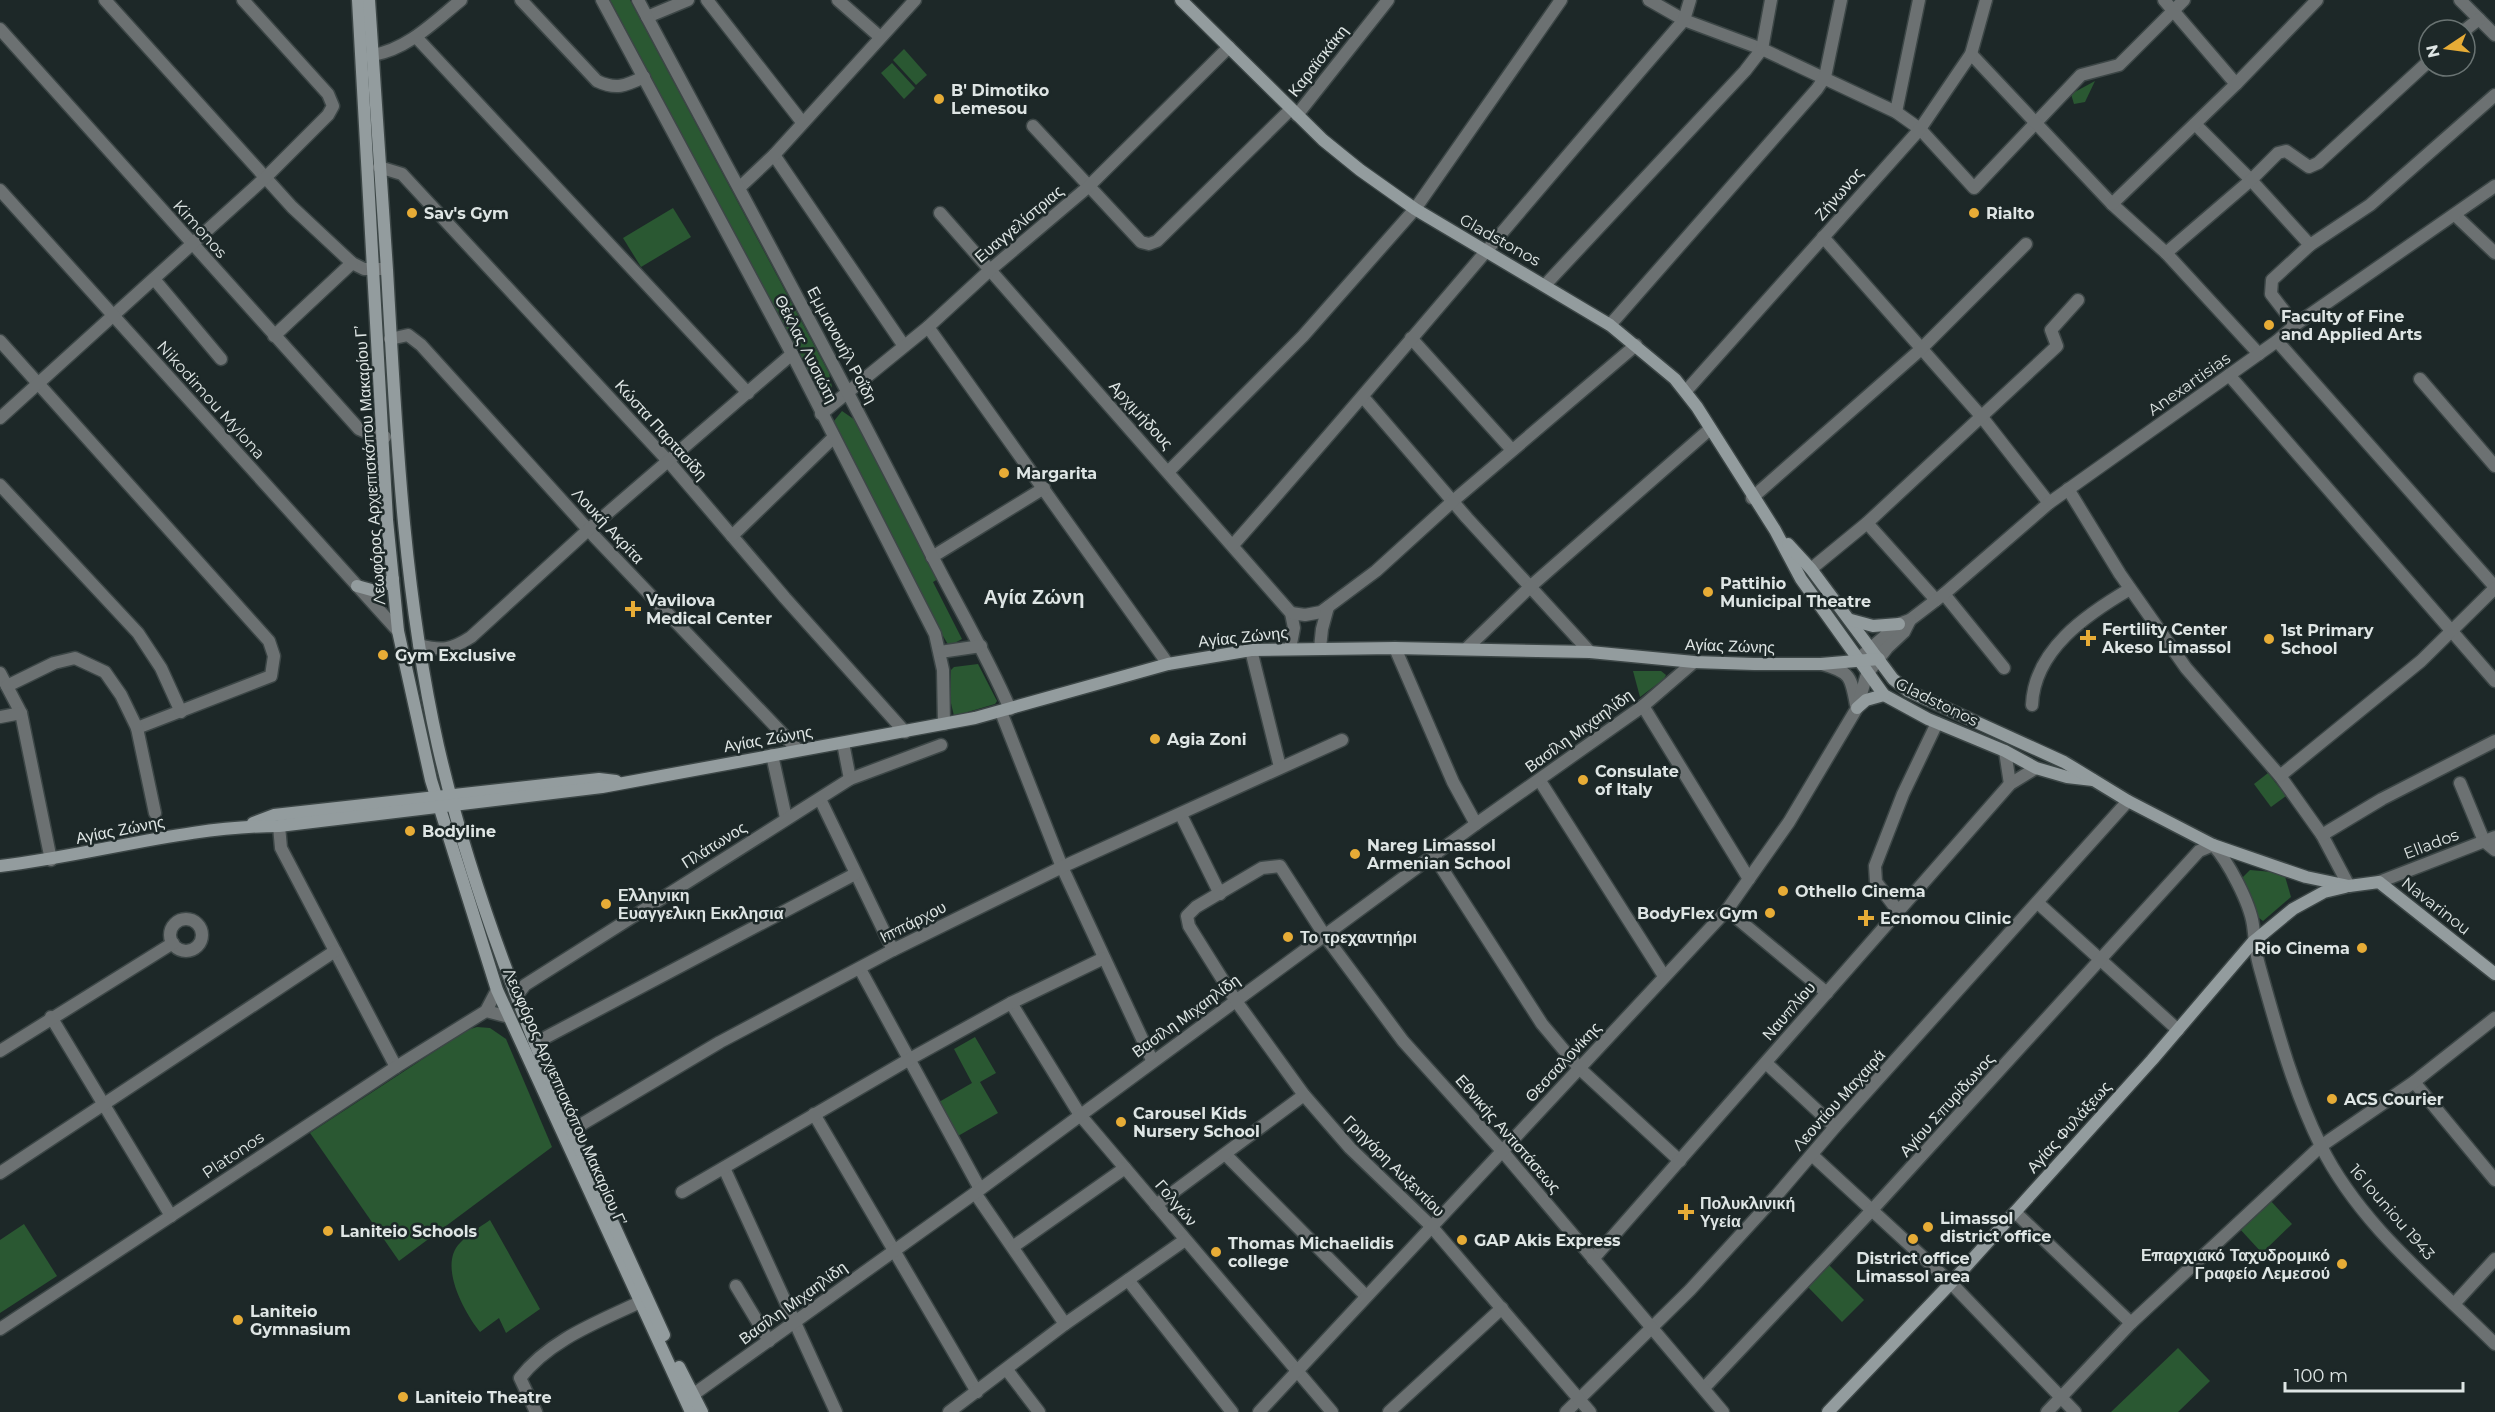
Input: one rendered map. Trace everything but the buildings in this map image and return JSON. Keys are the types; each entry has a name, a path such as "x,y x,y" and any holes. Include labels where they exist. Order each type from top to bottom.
{"main road":[{"name":"Λεωφόρος Αρχιεπισκόπου Μακαρίου Γ’","path":"358,0 380,269 390,339 403,521 419,645 452,800 482,904 535,1043 682,1374 702,1412"},
{"name":"Λεωφόρος Αρχιεπισκόπου Μακαρίου Γ’","path":"369,0 380,166 380,269 387,520 399,631 437,802 497,990 690,1412"},
{"name":"Gladstonos","path":"1181,0 1294,112 1360,170 1414,209 1483,251 1545,284 1610,325 1656,360 1686,391 1752,498 1775,530 1851,620 1893,678 1908,691 2064,762 2128,801 2213,845"},
{"name":"Gladstonos","path":"1775,530 1801,579 1884,695 1938,723 2005,751 2036,768 2067,777 2093,780"},
{"path":"357,586 375,591 393,579"},
{"path":"1851,620 1873,626 1905,622"},
{"path":"1821,664 1839,650 1838,632"},
{"name":"Αγίας Ζώνης","path":"0,866 51,860 162,838 247,826 279,826 452,800 602,787 623,781 944,724 1006,710 1168,664 1251,650 1395,648 1590,652 1694,662 1821,664 1879,658"},
{"path":"1857,708 1866,700 1884,695"},
{"name":"Αγίας Ζώνης","path":"247,826 274,815 437,802"},
{"name":"Navarinou","path":"2213,845 2306,878 2349,885 2379,882 2495,974"},
{"name":"Αγίας Φυλάξεως","path":"1832,1411 2015,1212 2178,1030 2253,942 2277,921 2308,900 2349,885"}],"street":[{"path":"105,0 292,207 352,263 364,269 380,269"},
{"path":"0,418 266,177 328,115 333,106 328,94 243,0"},
{"path":"373,55 392,50 416,37 461,0"},
{"path":"521,0 597,81 612,88 625,87 644,77"},
{"name":"Θέκλας Λυσιώτη","path":"602,0 792,354 833,438 918,598 935,634 940,652 944,724"},
{"name":"Εμμανουήλ Ροΐδη","path":"638,0 849,392 932,556 981,646 1062,867 1152,1060"},
{"path":"647,17 688,0"},
{"path":"707,0 802,122"},
{"path":"838,0 880,37"},
{"path":"740,188 774,156 802,122 915,0"},
{"name":"Καραϊσκάκη","path":"1088,187 1141,242 1149,244 1157,241 1294,112 1388,0"},
{"path":"1169,471 1303,336 1414,209 1561,0"},
{"path":"1648,0 1684,20 1762,49 1896,112 1920,129 1974,188 2081,75 2119,65 2184,0"},
{"path":"1233,545 1363,397 1483,251 1684,20 1690,0"},
{"path":"1545,284 1745,71 1762,49 1772,0"},
{"path":"1610,325 1811,97 1825,77 1841,0"},
{"path":"1896,112 1919,0"},
{"name":"Ζήνωνος","path":"1686,391 1920,129 1971,54 1986,0"},
{"path":"2164,0 2236,84"},
{"path":"2112,204 2236,84 2317,0"},
{"path":"2460,0 2495,35"},
{"name":"Kimonos","path":"0,29 359,429 384,437"},
{"path":"416,37 748,393"},
{"name":"Ευαγγελίστριας","path":"821,414 928,327 990,270 1088,187 1229,47"},
{"path":"1971,54 2112,204 2166,252 2259,354"},
{"path":"2166,252 2251,180 2278,153 2286,151 2309,167 2318,163 2417,72"},
{"path":"2295,325 2271,294 2272,280 2310,245 2370,205 2495,95"},
{"path":"2195,124 2251,180 2310,245"},
{"path":"1033,126 1088,187"},
{"path":"774,156 904,345"},
{"name":"Κώστα Παρτασίδη","path":"380,166 402,174 669,462 905,732"},
{"name":"Anexartisias","path":"1857,660 1870,646 1940,597 2049,503 2277,341 2295,325 2495,186"},
{"name":"Nikodimou Mylona","path":"0,190 399,631"},
{"name":"Αρχιμήδους","path":"940,213 1169,471 1291,613"},
{"path":"2455,215 2495,254"},
{"path":"1823,237 1920,350 1981,416 2049,503"},
{"path":"1752,498 1920,350 2026,244"},
{"path":"274,336 352,263"},
{"path":"154,279 221,359"},
{"path":"1810,569 1867,523 2057,346 2051,330 2078,300"},
{"path":"928,327 1168,664"},
{"name":"Λουκή Ακρίτα","path":"390,339 408,335 421,345 588,530 798,750"},
{"path":"1411,338 1512,450"},
{"path":"0,341 269,641 274,656 271,676 137,728"},
{"path":"2277,341 2495,587 2421,661 2280,776"},
{"path":"1290,649 1294,628 1291,613 1316,614 1328,608 1376,571 1453,501 1636,345"},
{"path":"419,645 441,651 454,648 471,637 588,530 792,354"},
{"path":"2229,375 2495,681"},
{"path":"2420,379 2495,466"},
{"path":"1363,397 1453,501 1590,652"},
{"path":"1466,649 1531,586 1710,429"},
{"path":"732,536 833,438"},
{"path":"0,485 138,633 161,668 182,712"},
{"path":"932,556 1044,489"},
{"path":"2068,489 2130,589 2186,669 2280,776 2322,835 2349,885"},
{"path":"1867,523 1940,597 2004,668"},
{"path":"2032,705 2032,692 2056,645 2102,607 2130,589"},
{"path":"1320,648 1328,608"},
{"name":"Anexartisias","path":"1868,674 1879,658 1904,632 1905,622"},
{"path":"940,652 981,646"},
{"path":"1395,648 1453,782 1476,824"},
{"path":"1251,650 1280,766"},
{"path":"7,686 54,663 75,658 105,672 121,695 137,728 155,813"},
{"name":"Βασίλη Μιχαηλίδη","path":"694,1394 978,1191 1152,1060 1476,824 1540,781 1643,706 1694,662"},
{"path":"1821,664 1843,670 1850,677 1857,708"},
{"path":"0,674 21,713 51,860"},
{"name":"Θεσσαλονίκης","path":"1259,1412 1727,910 1789,822 1857,708 1868,674"},
{"path":"1643,706 1749,879"},
{"path":"0,717 21,713"},
{"path":"1898,911 1876,882 1875,866 1903,794 1938,723"},
{"name":"Ιππάρχου","path":"572,1130 720,1042 892,950 1062,867 1181,814 1280,766 1342,740"},
{"path":"2322,835 2382,799 2495,741"},
{"path":"843,743 850,779"},
{"name":"Πλάτωνος","path":"518,994 525,985 850,779 941,745"},
{"path":"2005,751 2010,784"},
{"path":"772,755 786,818"},
{"name":"Ναυπλίου","path":"1593,1259 2010,784 2036,768"},
{"path":"1540,781 1664,976"},
{"path":"2460,783 2495,850"},
{"path":"820,799 892,950"},
{"name":"Λεοντίου Μαχαιρά","path":"1566,1412 1730,1247 1835,1127 2039,904 2128,801"},
{"path":"1181,814 1220,894"},
{"path":"279,826 281,848 396,1067"},
{"name":"Ellados","path":"2379,882 2490,839"},
{"name":"Gladstonos","path":"2213,845 2226,859 2234,875 2253,924 2253,942"},
{"name":"Αγίου Σπυρίδωνος","path":"1704,1388 1872,1210 2199,851 2213,845"},
{"path":"1434,855 1542,1024 1579,1068 1680,1161"},
{"name":"Εθνικής Αντιστάσεως","path":"1220,894 1262,868 1276,864 1282,867 1325,936 1403,1041 1503,1152 1723,1412"},
{"path":"535,1043 855,874"},
{"name":"Γρηγόρη Αυξεντίου","path":"1220,894 1196,907 1187,916 1191,930 1236,1001 1305,1095 1350,1148 1431,1226 1590,1412"},
{"path":"2039,904 2178,1030"},
{"path":"1727,910 1827,993"},
{"name":"16 Iouniou 1943","path":"2253,942 2288,1060 2321,1146 2344,1187 2405,1257 2495,1344"},
{"path":"0,1051 51,1017 173,943"},
{"path":"0,1173 335,951"},
{"path":"682,1192 908,1060 1011,1003 1104,958"},
{"path":"860,969 978,1191 1065,1323"},
{"path":"497,990 486,1011 509,1017"},
{"name":"Γολγών","path":"1011,1003 1080,1115 1332,1412"},
{"name":"Platonos","path":"0,1329 396,1067 486,1011"},
{"path":"51,1017 171,1216"},
{"path":"2047,1412 2131,1323 2321,1146 2414,1082 2495,1018"},
{"path":"1766,1063 1835,1127"},
{"path":"2414,1082 2495,1180"},
{"path":"1156,1205 1305,1095"},
{"path":"814,1114 896,1249 977,1392"},
{"path":"1226,1155 1366,1296"},
{"path":"1812,1155 1951,1283 2074,1412"},
{"path":"724,1168 836,1412"},
{"path":"1014,1246 1125,1168"},
{"path":"2015,1212 2131,1323"},
{"path":"949,1412 1007,1370 1065,1323 1185,1239"},
{"path":"2454,1304 2495,1259"},
{"path":"1128,1280 1232,1412"},
{"path":"736,1286 769,1341"},
{"path":"536,1412 520,1378 529,1367 574,1333 640,1302"},
{"path":"1397,1409 1502,1308"},
{"path":"1007,1370 1039,1412"}],"green space":[{"path":"610,0 630,0 829,373 832,387 824,395 819,394"},
{"path":"904,49 927,75 916,85 893,60"},
{"path":"892,63 915,88 904,99 881,73"},
{"path":"2095,81 2085,102 2074,104 2071,94"},
{"path":"673,208 691,237 641,267 623,238"},
{"path":"842,411 855,420 938,579 933,582 962,639 949,646 834,421"},
{"path":"978,664 997,701 995,704 954,716 950,699 951,670 954,667"},
{"path":"1633,671 1661,671 1666,675 1640,697"},
{"path":"2268,773 2286,796 2271,807 2254,784"},
{"path":"2250,870 2284,873 2291,897 2263,921 2254,914 2239,881"},
{"path":"477,1027 490,1028 506,1039 552,1147 399,1261 310,1133 467,1030"},
{"path":"975,1037 996,1073 980,1082 998,1113 958,1136 939,1102 972,1083 954,1049"},
{"path":"2269,1199 2292,1224 2262,1253 2239,1228"},
{"path":"490,1220 540,1309 506,1333 499,1318 480,1332 461,1301 452,1276 454,1252 460,1243"},
{"path":"24,1224 57,1276 0,1313 0,1240"},
{"path":"1829,1265 1864,1300 1842,1322 1807,1286"},
{"path":"2178,1348 2210,1381 2178,1412 2111,1412"}],"place":[{"name":"B' Dimotiko Lemesou","path":"939,99"},
{"name":"Sav's Gym","path":"412,213"},
{"name":"Rialto","path":"1974,213"},
{"name":"Faculty of Fine and Applied Arts","path":"2269,325"},
{"name":"Margarita","path":"1004,473"},
{"name":"Pattihio Municipal Theatre","path":"1708,592"},
{"name":"Vavilova Medical Center","path":"633,609"},
{"name":"Fertility Center Akeso Limassol","path":"2088,638"},
{"name":"1st Primary School","path":"2269,639"},
{"name":"Gym Exclusive","path":"383,655"},
{"name":"Agia Zoni","path":"1155,739"},
{"name":"Consulate of Italy","path":"1583,780"},
{"name":"Bodyline","path":"410,831"},
{"name":"Nareg Limassol Armenian School","path":"1355,854"},
{"name":"Othello Cinema","path":"1783,891"},
{"name":"Ελληνικη Ευαγγελικη Εκκλησια","path":"606,904"},
{"name":"BodyFlex Gym","path":"1770,913"},
{"name":"Ecnomou Clinic","path":"1866,918"},
{"name":"Το τρεχαντηήρι","path":"1288,937"},
{"name":"Rio Cinema","path":"2362,948"},
{"name":"ACS Courier","path":"2332,1099"},
{"name":"Carousel Kids Nursery School","path":"1121,1122"},
{"name":"Πολυκλινική Υγεία","path":"1686,1212"},
{"name":"Limassol district office","path":"1928,1227"},
{"name":"Laniteio Schools","path":"328,1231"},
{"name":"District office Limassol area","path":"1913,1239"},
{"name":"GAP Akis Express","path":"1462,1240"},
{"name":"Thomas Michaelidis college","path":"1216,1252"},
{"name":"Επαρχιακό Ταχυδρομικό Γραφείο Λεμεσού","path":"2342,1264"},
{"name":"Laniteio Gymnasium","path":"238,1320"},
{"name":"Laniteio Theatre","path":"403,1397"}],"district":[{"name":"Αγία Ζώνη","path":"1034,597"}]}
